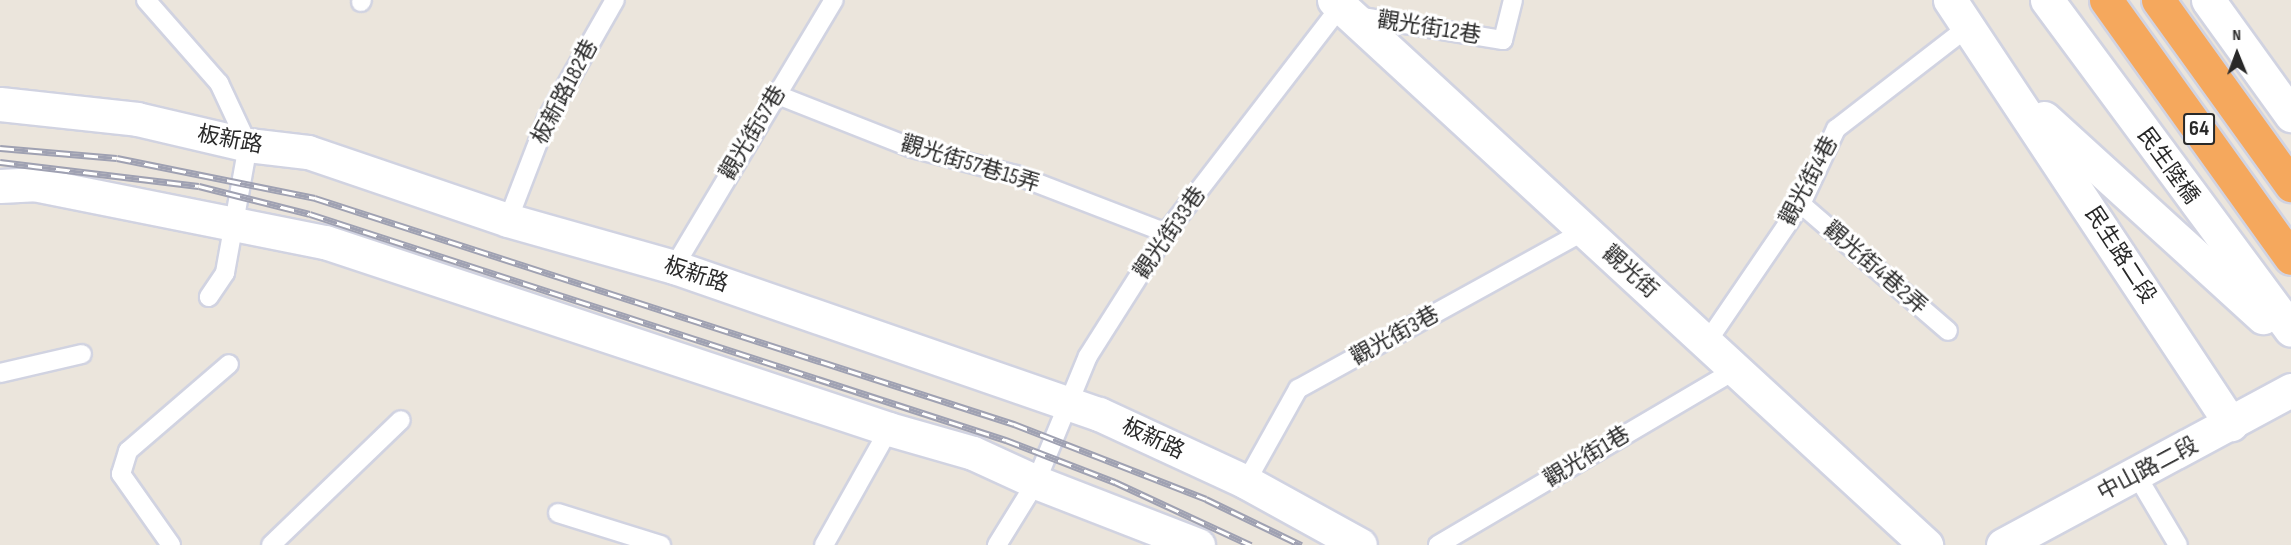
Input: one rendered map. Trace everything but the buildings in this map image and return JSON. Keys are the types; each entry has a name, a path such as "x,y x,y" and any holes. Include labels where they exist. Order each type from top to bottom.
{"highway":[{"name":"64","path":"2106,0 2291,258"},
{"name":"64","path":"2157,0 2291,184"}],"street":[{"name":"民生路二段","path":"1950,0 2231,424"},
{"name":"民生陸橋","path":"2047,0 2291,330"},
{"path":"2208,0 2291,115"},
{"name":"觀光街","path":"1342,7 1926,545"},
{"name":"民生路二段","path":"2009,87 2291,343"},
{"name":"板新路","path":"0,104 137,119 248,146 308,152 508,220 674,267 1068,402 1246,482 1360,545"},
{"path":"0,186 34,184 325,242 890,429 973,453 1036,482 1198,545"},
{"name":"中山路二段","path":"2003,545 2137,476 2291,390"}],"lane":[{"path":"146,0 219,83 248,146 225,273 209,297"},
{"name":"板新路182巷","path":"508,220 547,119 615,0"},
{"name":"觀光街57巷","path":"674,267 775,94 834,0"},
{"name":"觀光街12巷","path":"1342,7 1503,40 1513,0"},
{"name":"觀光街33巷","path":"998,545 1036,482 1088,356 1166,233 1342,7"},
{"name":"觀光街4巷","path":"1707,342 1801,204 1836,129 1968,27"},
{"name":"觀光街57巷15弄","path":"775,94 912,148 1016,175 1166,233"},
{"name":"觀光街4巷2弄","path":"1801,204 1948,331"},
{"name":"觀光街3巷","path":"1246,482 1298,389 1584,231"},
{"path":"0,373 82,354"},
{"path":"171,545 121,474 129,452 229,363"},
{"name":"觀光街1巷","path":"1438,545 1735,370"},
{"path":"271,545 401,420"},
{"path":"824,545 890,429"},
{"path":"2137,476 2178,545"},
{"path":"558,513 662,545"}],"railway":[{"path":"0,148 117,158 315,198 1014,424 1206,499 1301,545"},
{"path":"0,162 199,186 310,214 1006,440 1115,482 1251,545"}]}
